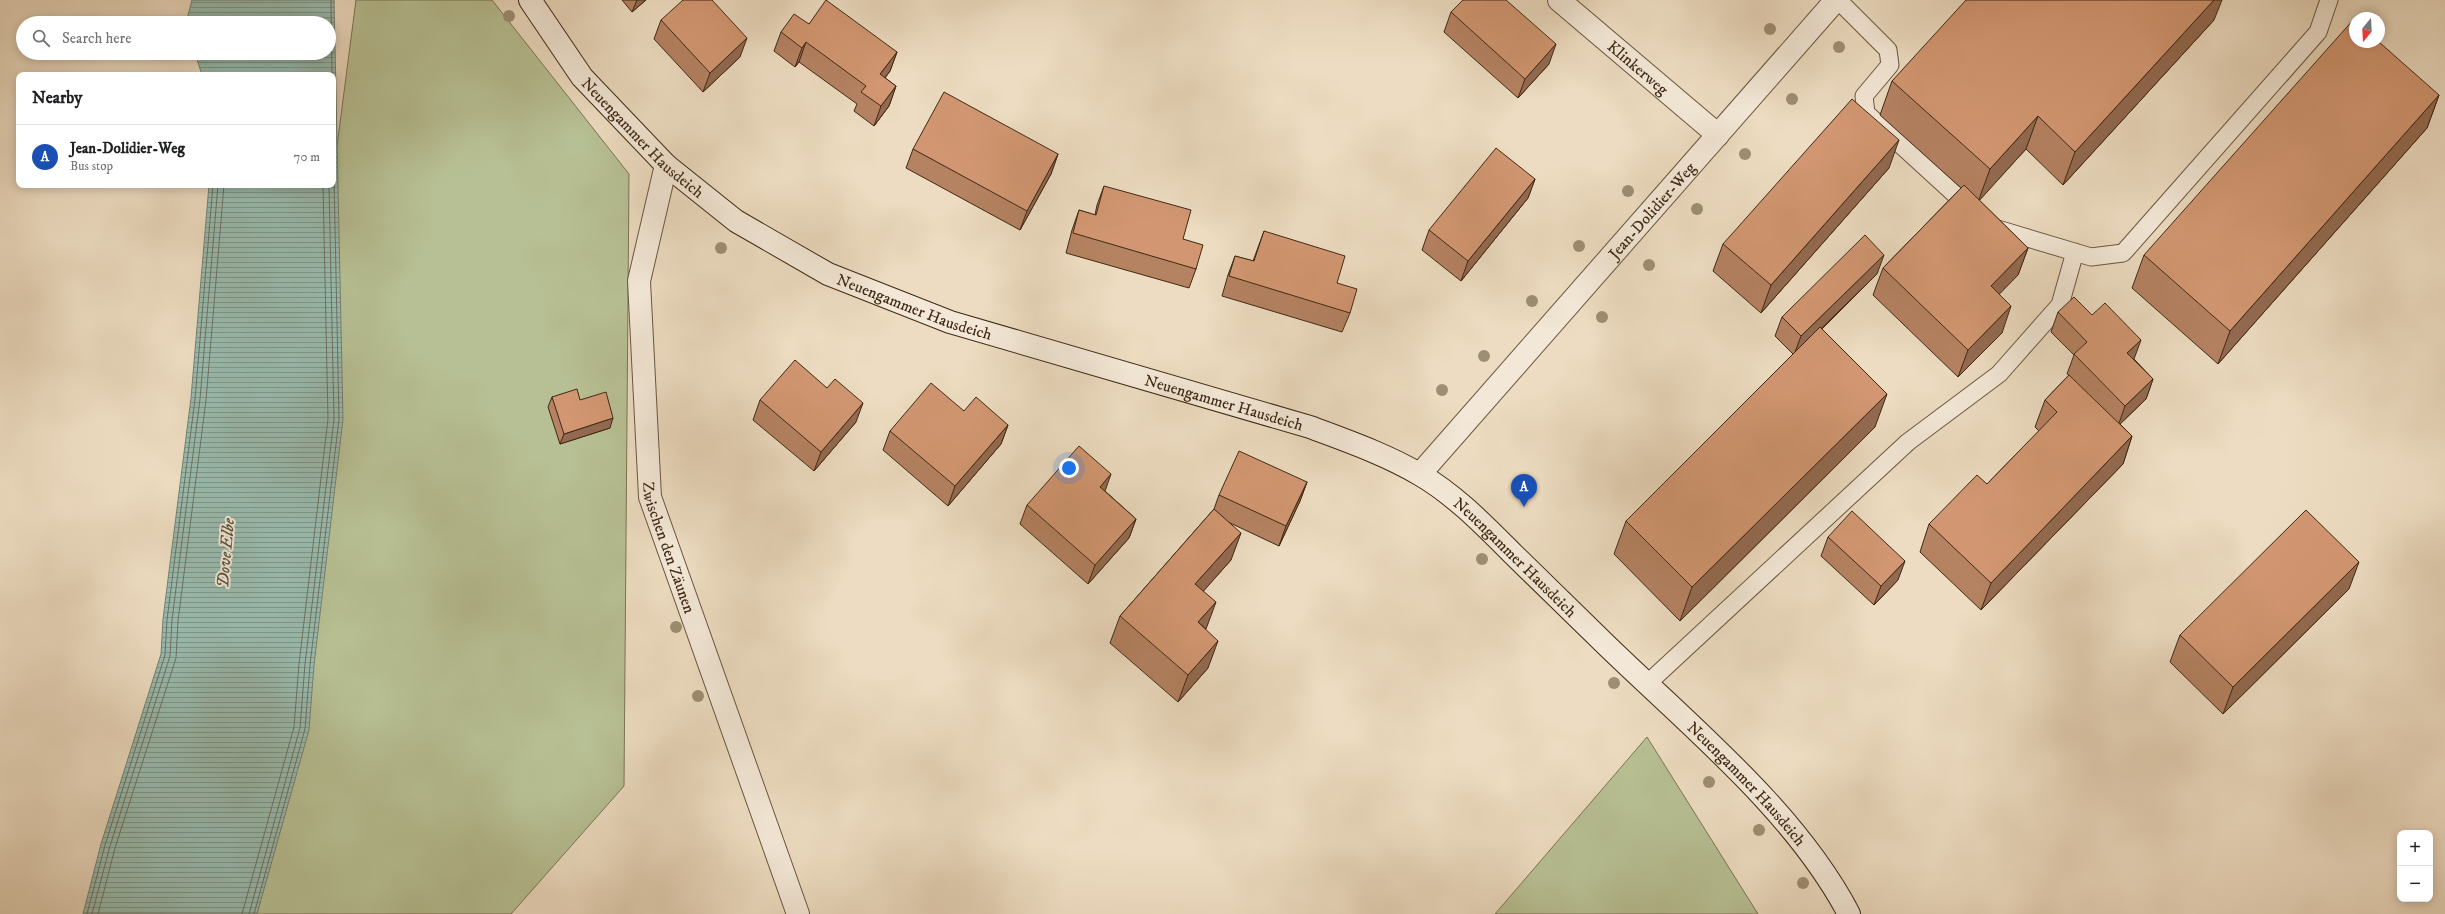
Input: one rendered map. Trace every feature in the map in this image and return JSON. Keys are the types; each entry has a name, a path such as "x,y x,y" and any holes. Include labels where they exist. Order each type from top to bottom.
{"street":[{"name":"Neuengammer Hausdeich","path":"530,0 582,76 666,165 736,221 828,274 950,322 1310,427 1361,446 1420,474 1458,502 1496,537 1790,826 1836,888 1849,914"},
{"name":"Klinkerweg","path":"1559,0 1718,135"},
{"name":"Jean-Dolidier-Weg","path":"1420,474 1837,0"},
{"name":"Zwischen den Zäunen","path":"666,165 639,281 650,497 798,914"}],"lane":[{"path":"1837,0 1888,50 1890,65 1864,96 1866,113 1990,227 2091,257 2123,253 2318,32 2329,0"},
{"path":"1647,684 1908,442 1999,374 2060,305 2075,252"}],"green space":[{"path":"356,0 492,0 629,174 624,786 511,914 237,914 332,188 336,188 336,154"},
{"path":"1647,737 1758,914 1495,914"}],"water":[{"path":"192,0 334,0 334,16 188,16"},
{"path":"197,60 335,60 336,72 201,72"},
{"name":"Dove Elbe","path":"336,93 343,419 314,665 309,730 257,914 83,914 101,844 161,654 163,619 191,398 209,188 336,188"}],"building":[{"path":"683,0 712,0 747,38 710,73 661,20"},
{"path":"826,0 897,52 880,74 896,86 881,106 861,92 866,86 806,42 802,48 781,32 794,14 809,24"},
{"path":"1463,0 1506,0 1556,44 1525,79 1451,12"},
{"path":"1966,0 2214,0 2075,152 2038,116 1990,169 1892,81"},
{"path":"2349,25 2349,48 2385,47 2439,95 2230,331 2144,255"},
{"path":"944,92 1058,154 1027,211 913,149"},
{"path":"1852,99 1899,140 1771,285 1723,244"},
{"path":"1496,148 1535,179 1468,261 1429,230"},
{"path":"1964,185 2028,248 1991,286 2011,306 1968,350 1883,268"},
{"path":"1104,186 1191,210 1183,239 1203,245 1196,269 1073,233 1079,210 1096,215"},
{"path":"1264,231 1345,256 1337,283 1357,289 1350,313 1229,276 1235,256 1254,261"},
{"path":"1865,235 1884,255 1801,336 1782,317"},
{"path":"2074,297 2092,315 2105,303 2141,340 2127,353 2153,379 2125,406 2074,354 2087,342 2058,312"},
{"path":"1820,327 1887,394 1692,587 1626,521"},
{"path":"795,360 827,388 835,379 863,403 821,452 760,400"},
{"path":"2069,375 2132,436 1991,583 1929,524 1977,475 1987,484 2057,412 2045,400"},
{"path":"931,383 964,411 976,397 1008,425 955,486 890,431"},
{"path":"577,389 580,400 606,392 613,418 564,434 552,397"},
{"path":"1079,446 1111,474 1100,487 1136,519 1095,565 1027,505"},
{"path":"1239,451 1307,482 1286,526 1219,495"},
{"path":"1214,509 1241,533 1195,584 1216,602 1198,622 1218,641 1188,675 1120,616"},
{"path":"2306,510 2359,562 2233,687 2180,635"},
{"path":"1852,511 1905,561 1881,586 1828,537"}],"place":[{"name":"Jean-Dolidier-Weg","path":"1524,507"}]}
